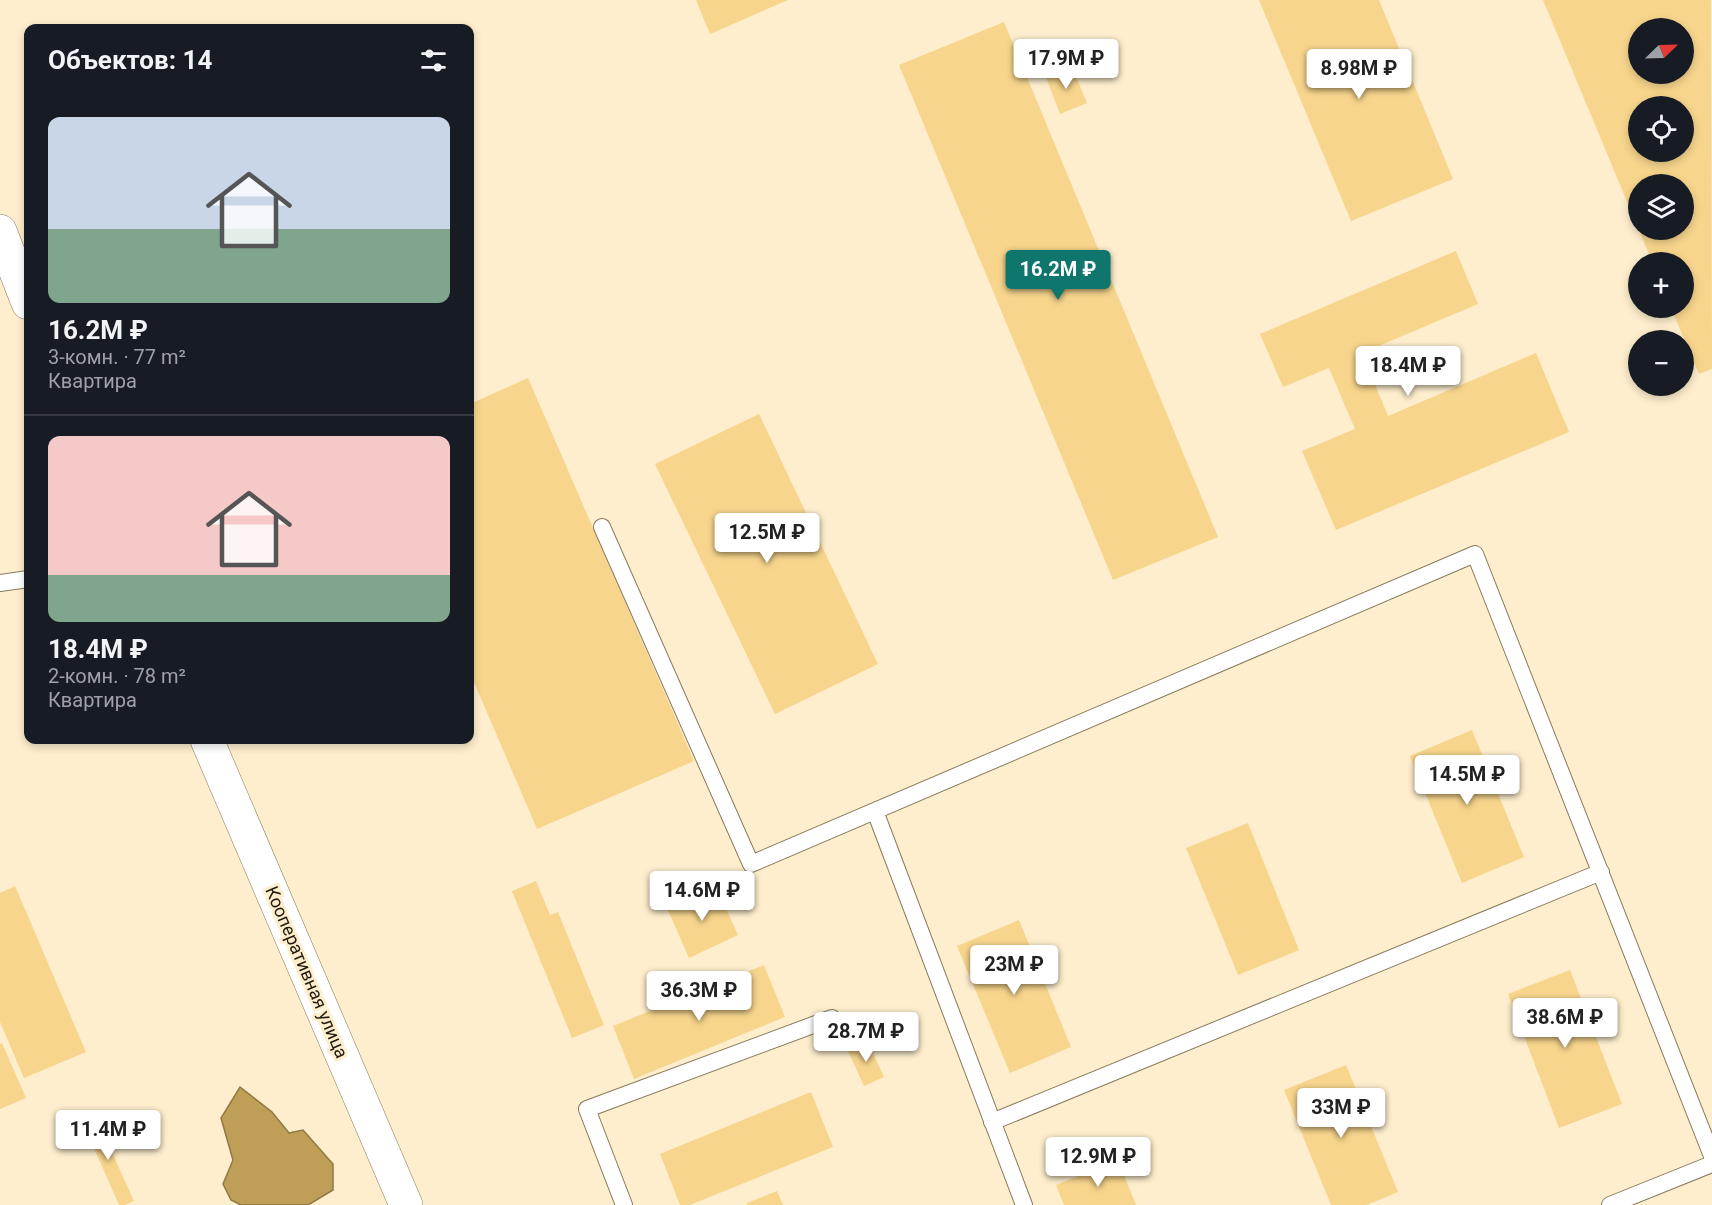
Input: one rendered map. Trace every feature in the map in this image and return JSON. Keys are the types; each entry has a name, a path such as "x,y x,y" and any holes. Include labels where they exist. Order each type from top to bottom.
{"street":[{"path":"0,231 24,293"},
{"name":"Кооперативная улица","path":"209,744 406,1205"}],"lane":[{"path":"602,527 751,864 1475,554 1712,1156"},
{"path":"0,583 24,580"},
{"path":"874,811 1024,1205"},
{"path":"993,1122 1601,872"},
{"path":"624,1205 587,1109 832,1018"},
{"path":"1610,1205 1712,1164"}],"shaded area":[{"path":"240,1087 272,1112 289,1133 303,1130 333,1164 333,1190 308,1205 241,1205 231,1200 223,1184 233,1160 221,1118"}],"building":[{"path":"696,0 788,0 710,34"},
{"path":"1259,0 1379,0 1453,179 1351,221"},
{"path":"1543,0 1711,0 1712,369 1699,374 1694,362 1694,330 1680,330 1675,318 1694,318 1694,252 1648,252 1643,240 1694,240 1694,174 1628,174 1628,204"},
{"path":"1004,22 1218,537 1113,580 899,65"},
{"path":"1072,67 1087,103 1060,114 1046,77"},
{"path":"1456,251 1478,304 1362,353 1388,416 1536,353 1569,432 1336,530 1302,451 1355,429 1329,368 1283,387 1260,334"},
{"path":"528,378 694,761 537,829 474,682 474,402"},
{"path":"759,414 878,664 775,714 655,464"},
{"path":"1472,730 1524,857 1462,883 1410,756"},
{"path":"1248,823 1299,950 1238,975 1186,848"},
{"path":"536,881 550,915 558,912 604,1025 572,1038 512,891"},
{"path":"15,886 86,1052 24,1078 0,1022 0,893"},
{"path":"716,886 738,935 689,958 667,908"},
{"path":"1019,920 1071,1047 1010,1073 957,946"},
{"path":"764,965 785,1017 634,1079 613,1026"},
{"path":"1570,970 1622,1104 1559,1128 1508,994"},
{"path":"867,1040 884,1077 864,1086 847,1049"},
{"path":"2,1043 26,1098 0,1109 0,1044"},
{"path":"1346,1065 1398,1192 1367,1205 1331,1205 1284,1090"},
{"path":"811,1092 833,1147 690,1205 680,1205 660,1154"},
{"path":"95,1115 134,1201 125,1205 119,1205 82,1121"},
{"path":"1118,1160 1136,1205 1064,1205 1056,1185"},
{"path":"777,1191 783,1205 747,1205 747,1203"}]}
